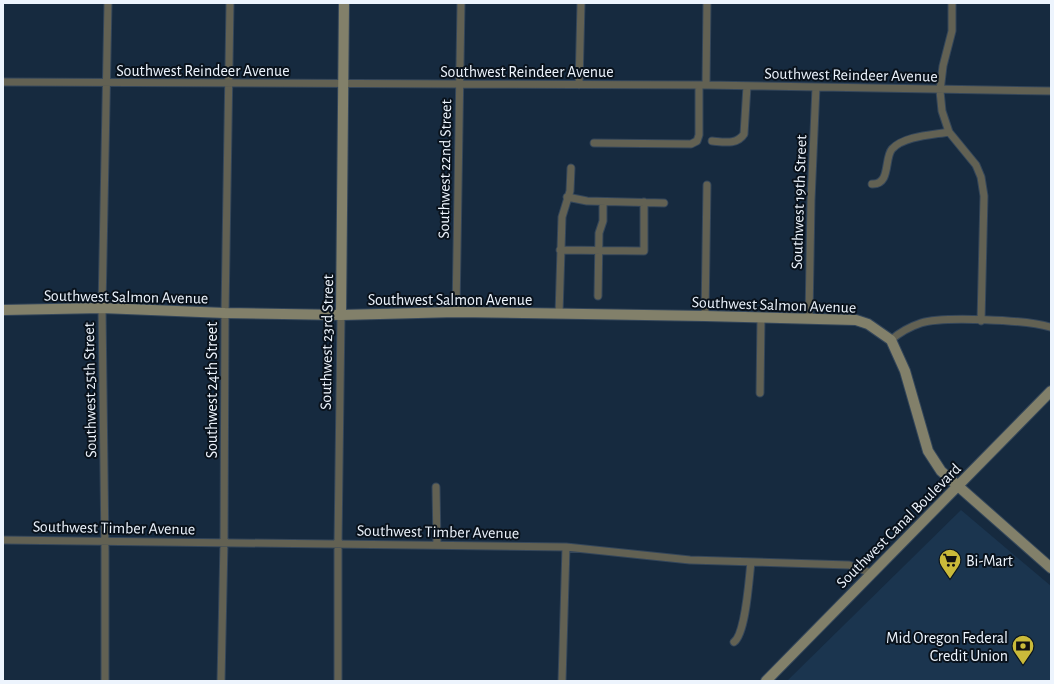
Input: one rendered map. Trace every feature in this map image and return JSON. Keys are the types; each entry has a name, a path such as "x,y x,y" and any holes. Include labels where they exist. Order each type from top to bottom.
{"main road":[{"name":"Southwest 23rd Street","path":"341,315 344,3"},
{"name":"Southwest Salmon Avenue","path":"3,310 102,308 225,313 341,315 456,312 809,318 856,320 868,324 891,340"},
{"path":"891,340 905,371 928,450 941,471 1051,568"},
{"name":"Southwest Canal Boulevard","path":"766,681 870,573 958,487 1051,391"}],"street":[{"name":"Southwest 25th Street","path":"105,681 102,308 108,3"},
{"name":"Southwest 24th Street","path":"221,681 230,3"},
{"name":"Southwest 22nd Street","path":"456,312 461,3"},
{"path":"579,85 581,3"},
{"path":"594,142 691,144 697,141 699,135 703,85 707,3"},
{"path":"952,3 952,31 943,66 940,91 942,111 949,132 976,165 984,196 981,321"},
{"name":"Southwest Reindeer Avenue","path":"3,82 460,86 703,85 940,91 1051,91"},
{"path":"712,141 737,142 744,134 747,86"},
{"name":"Southwest 19th Street","path":"809,318 811,200 816,87"},
{"path":"872,184 875,184 884,176 890,150 897,144 949,132"},
{"path":"559,314 562,217 570,191 571,168"},
{"path":"705,316 707,185"},
{"path":"567,197 586,201 664,203"},
{"path":"598,296 599,234 603,221 603,202"},
{"path":"560,250 644,251 644,202"},
{"name":"Southwest 23rd Street","path":"338,681 341,315"},
{"path":"760,393 761,317"},
{"path":"891,340 904,330 921,323 939,320 1035,323 1050,327"},
{"path":"436,487 437,544"},
{"name":"Southwest Timber Avenue","path":"3,540 437,544 566,547 690,560 849,565 870,573"},
{"path":"562,681 566,547"},
{"path":"734,642 738,639 741,630 747,600 751,562"}],"shaded area":[{"path":"961,510 1051,586 1051,681 787,681"}],"place":[{"name":"Bi-Mart","path":"950,580"},
{"name":"Mid Oregon Federal Credit Union","path":"1023,666"}]}
